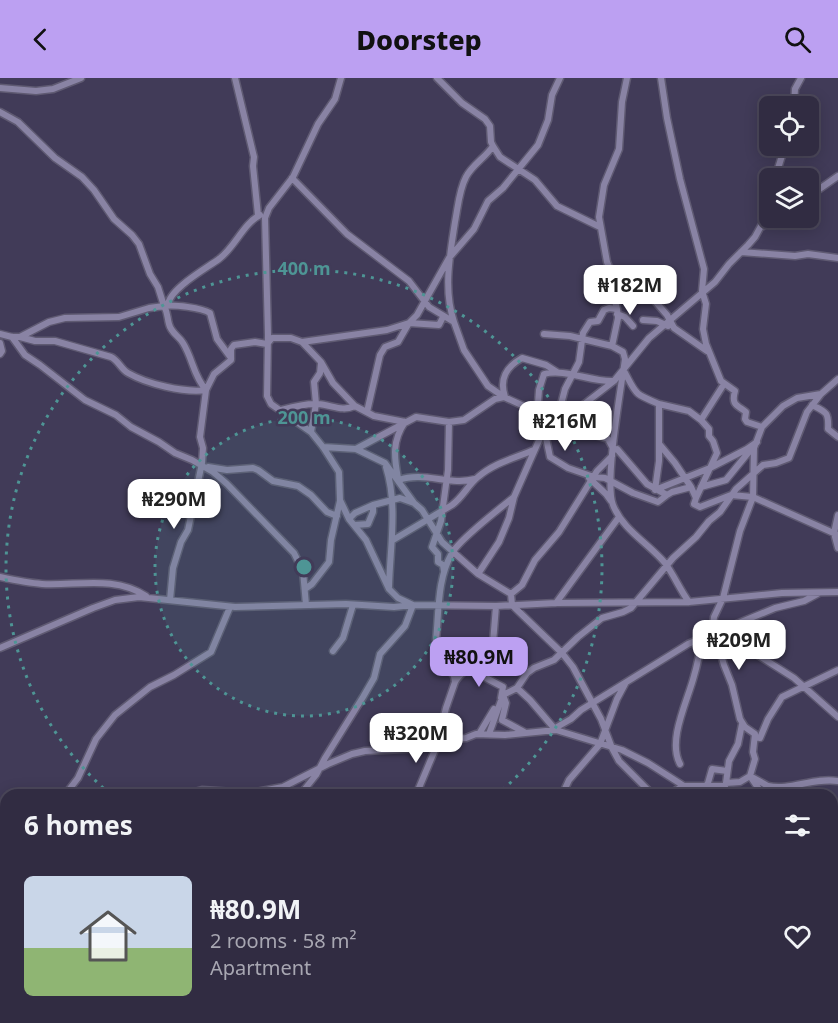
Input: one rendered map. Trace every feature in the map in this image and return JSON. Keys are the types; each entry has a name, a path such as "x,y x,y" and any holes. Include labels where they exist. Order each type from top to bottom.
{"street":[{"path":"0,87 45,90 81,78"},
{"path":"235,78 254,157 258,215"},
{"path":"305,589 312,584 329,561 340,500 339,472 311,432 272,404 267,396 265,219 269,208 292,178 318,124 335,99 341,78"},
{"path":"437,78 469,109 485,119 490,126 491,142 500,157 535,180 557,206 600,227"},
{"path":"367,412 380,355 385,348 398,342 409,323 417,315 449,258 474,229 488,201 528,160 548,120 552,95 560,78"},
{"path":"612,346 617,312 612,274 607,262 600,227 599,209 604,185 619,149 622,102 627,78"},
{"path":"661,78 680,179 704,269 702,291 706,304 703,329 709,353 724,384 735,391 736,407 746,412 747,422 762,427"},
{"path":"795,96 795,89 801,78"},
{"path":"0,112 18,122 55,158 82,177 114,219 139,244 150,274 166,305 172,332 185,346 193,370 206,390"},
{"path":"494,146 466,176 460,196 449,258 449,306 464,350 488,386 504,397 526,407 537,416 543,423 550,457 592,479 606,494 619,516 667,566 689,602"},
{"path":"819,189 838,176"},
{"path":"292,178 347,234 409,281 424,302 453,322"},
{"path":"258,215 265,219"},
{"path":"166,305 173,293 228,250 258,215"},
{"path":"537,416 573,413 614,381 640,347 715,282 760,228"},
{"path":"741,252 795,256 808,254 838,258"},
{"path":"607,262 615,273 654,300 668,323 709,353"},
{"path":"20,337 49,322 65,318 119,316 166,305 205,310 210,313 217,339 232,359"},
{"path":"478,574 499,542 509,518 514,497 534,450 544,434 562,415 565,389 579,362 581,339 587,325 598,321 604,310 609,308 625,317 633,326"},
{"path":"302,342 387,330 409,323 440,325 443,317"},
{"path":"643,320 668,323"},
{"path":"0,334 35,341 55,341 115,358 125,372 158,384 186,390 206,390"},
{"path":"544,334 570,336 612,346 623,352 624,370 610,481 612,504"},
{"path":"12,337 25,355 78,395 116,415 131,428 201,465 227,484 288,546 303,571 306,605"},
{"path":"267,344 272,338 291,338 302,342 321,362 333,383 356,406 374,416 405,422"},
{"path":"232,359 231,349 234,345 255,342 267,344"},
{"path":"0,343 2,351 0,354"},
{"path":"504,397 502,383 508,368 522,358 553,368 557,372"},
{"path":"170,600 173,568 181,542 188,530 201,465 203,448 200,437 206,390 214,374 232,359"},
{"path":"311,432 316,404 313,388 320,373 321,362"},
{"path":"624,370 634,392 639,396 659,404 689,411 709,429 709,436 717,453 694,504 700,507 731,495 753,497 836,534"},
{"path":"537,416 537,401 544,374 557,372 614,381"},
{"path":"479,734 503,695 517,688 527,673 554,660 602,618 623,612 637,602 673,558 720,512 731,495 752,474 763,465 789,458 812,405 838,379"},
{"path":"701,420 724,384"},
{"path":"678,789 684,786 725,786 726,783 740,782 750,776 755,766 753,752 756,738 753,732 745,728 742,723 718,632 713,625 714,616 723,598 740,531 753,497 754,448 762,427 771,416 796,398 821,394"},
{"path":"356,449 405,422 422,417 449,423 467,419 495,399 504,397"},
{"path":"280,410 316,404 337,409 356,406"},
{"path":"655,489 659,445 659,404"},
{"path":"812,405 826,413 828,429 838,437"},
{"path":"562,415 574,428 608,439 613,453"},
{"path":"399,480 394,449 396,439 405,422"},
{"path":"444,573 443,565 438,562 438,554 432,547 438,536 448,470 449,423"},
{"path":"655,489 710,468 757,442"},
{"path":"701,487 726,480 757,442"},
{"path":"659,445 696,498"},
{"path":"323,447 356,449 385,463 452,552 478,574 511,594"},
{"path":"333,463 335,454 344,448"},
{"path":"511,594 522,585 535,560 559,532 597,471 617,449 647,483 667,495"},
{"path":"393,540 461,499 475,479 488,469 534,450"},
{"path":"385,463 390,484 393,540 389,589"},
{"path":"201,465 227,470 252,468 273,481 298,486 327,512 337,516"},
{"path":"399,480 419,476 446,480 475,479"},
{"path":"592,479 610,481 653,502 658,502 672,492 691,488"},
{"path":"455,682 454,676 440,658 436,640 444,573 452,552 514,497"},
{"path":"349,519 355,513 391,500 400,498 414,503"},
{"path":"340,500 349,519 366,540 389,589 398,598 413,605"},
{"path":"354,525 368,524 373,505"},
{"path":"838,515 836,534 838,548"},
{"path":"556,603 619,516"},
{"path":"0,578 40,584 98,582 136,590 149,598"},
{"path":"0,648 93,608 131,597 230,607 352,605 394,608 413,605 496,606 689,602 838,592"},
{"path":"274,789 283,787 328,764 358,753 380,749 414,750 437,745 448,739 479,734 504,735 552,729 688,644 775,608 804,602 820,593"},
{"path":"511,594 512,605 562,653 573,667 612,748 620,761 647,789"},
{"path":"333,651 343,638 352,605"},
{"path":"305,789 320,770 374,678 380,654 405,626 413,605"},
{"path":"489,734 503,695 503,687 486,678 486,668 493,643 496,606"},
{"path":"70,789 78,778 96,740 115,715 150,687 211,652 230,607"},
{"path":"718,632 804,686 838,717"},
{"path":"680,764 677,732 695,674 702,638"},
{"path":"438,648 452,660 486,668"},
{"path":"419,789 437,745 455,682 472,663"},
{"path":"756,738 760,738 779,700 838,670"},
{"path":"565,789 574,774 600,744 617,699 626,684"},
{"path":"517,688 530,700 552,729 622,750 684,786"},
{"path":"503,695 506,703 502,720 525,733"},
{"path":"726,783 729,761 741,737 742,723"},
{"path":"703,789 712,769 727,771"},
{"path":"750,776 768,786 780,788 822,780 838,781"},
{"path":"750,776 759,789"}]}
